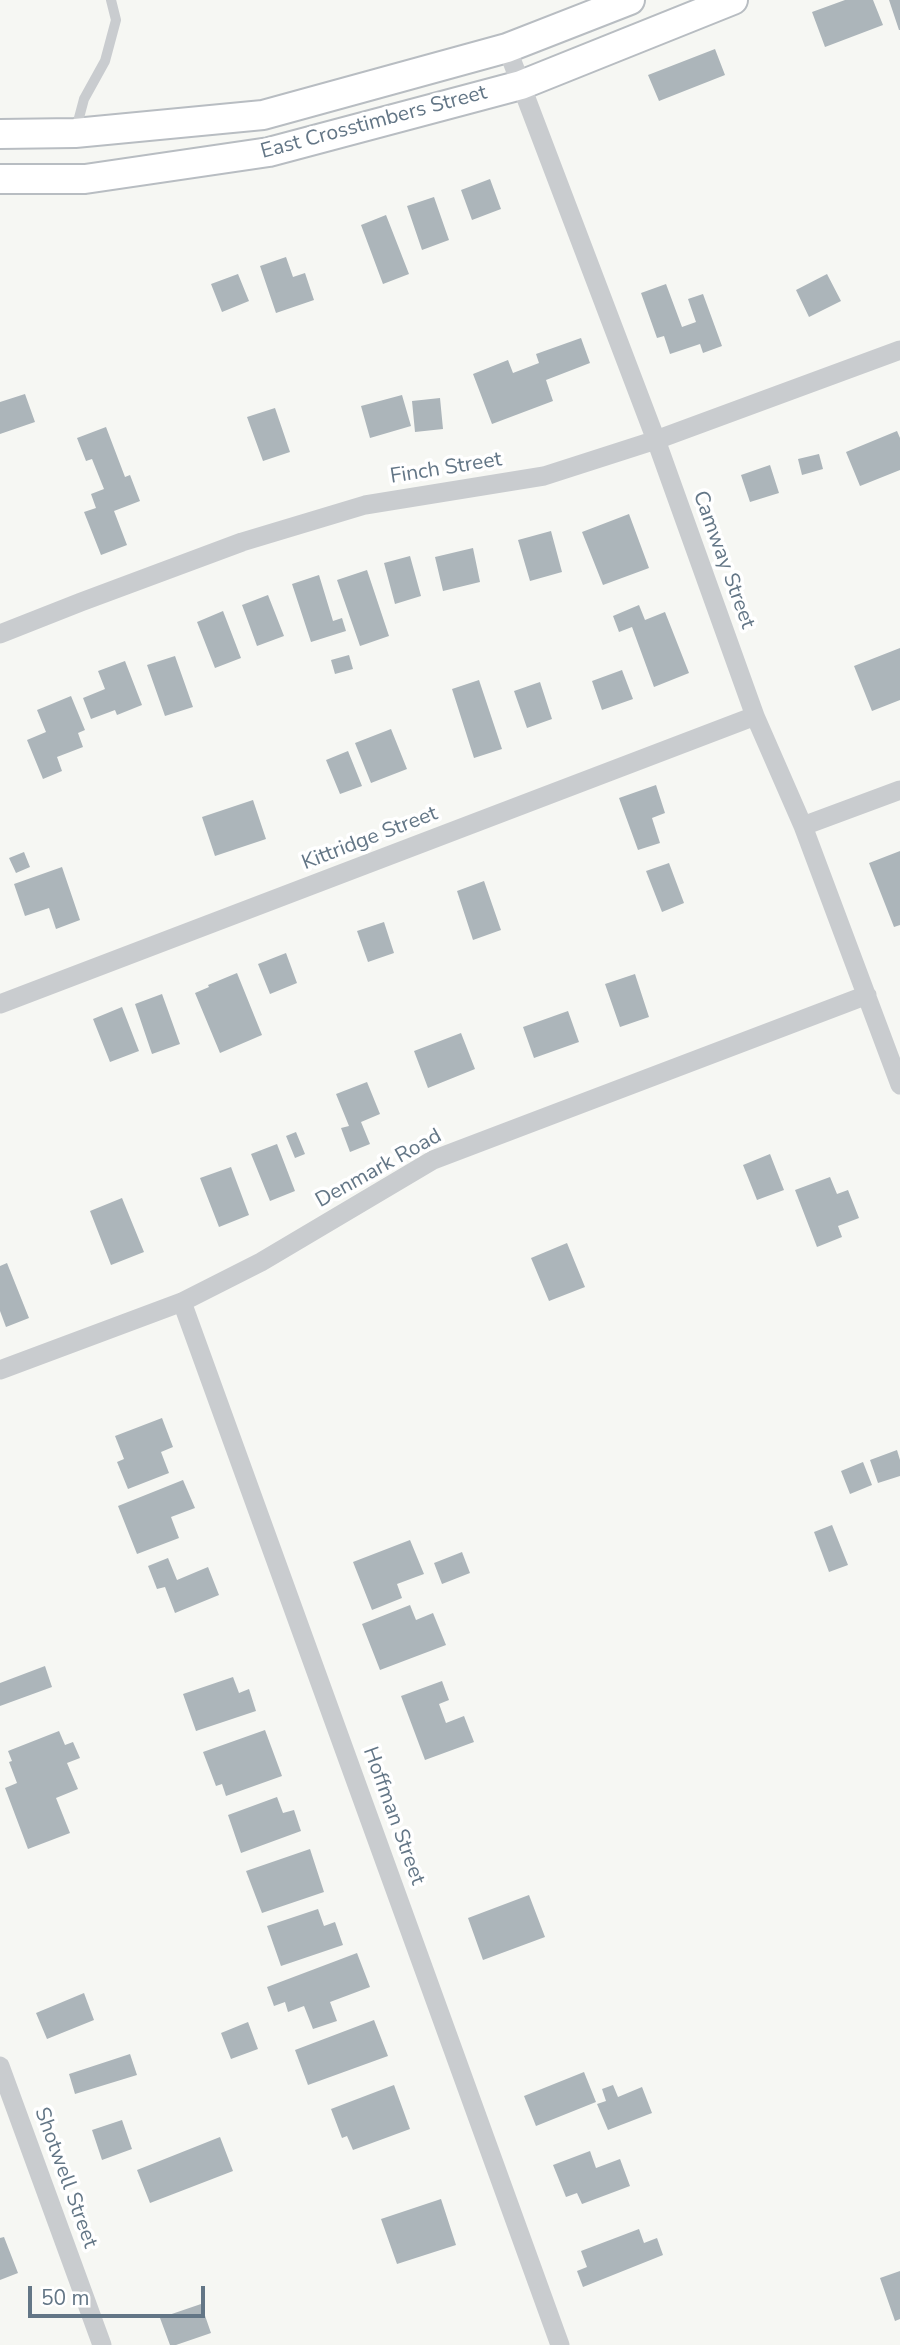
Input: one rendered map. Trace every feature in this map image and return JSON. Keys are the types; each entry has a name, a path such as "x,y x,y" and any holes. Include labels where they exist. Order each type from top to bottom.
{"main road":[{"name":"East Crosstimbers Street","path":"0,134 75,133 263,115 507,48 630,0"},
{"name":"East Crosstimbers Street","path":"0,179 85,179 269,152 521,85 733,0"}],"street":[{"name":"Camway Street","path":"507,48 656,440 755,716 803,826 900,1085"},
{"name":"Finch Street","path":"0,634 242,542 365,505 544,476 656,440 900,350"},
{"name":"Kittridge Street","path":"0,1004 755,716"},
{"path":"803,826 900,790"},
{"name":"Denmark Road","path":"0,1370 182,1302 261,1262 433,1160 867,995"},
{"name":"Hoffman Street","path":"182,1302 560,2345"},
{"name":"Shotwell Street","path":"0,2066 102,2345"}],"lane":[{"path":"75,133 84,99 105,61 109,47 116,20 111,0"}],"building":[{"path":"845,0 873,0 883,25 825,47 812,12"},
{"path":"889,0 900,0 900,30 899,30"},
{"path":"715,49 725,75 659,101 648,75"},
{"path":"490,179 501,209 472,220 461,190"},
{"path":"434,197 449,240 422,250 407,206"},
{"path":"386,215 409,274 383,284 361,225"},
{"path":"286,257 293,277 305,273 314,300 276,313 260,266"},
{"path":"238,274 249,301 222,312 211,284"},
{"path":"827,274 841,301 809,317 796,290"},
{"path":"666,284 682,327 696,322 688,299 703,294 722,346 703,353 700,344 670,354 664,336 657,338 641,293"},
{"path":"581,338 590,363 546,380 553,401 492,424 473,374 508,360 513,373 539,363 536,354"},
{"path":"25,394 35,422 0,434 0,402"},
{"path":"402,395 411,426 370,438 361,406"},
{"path":"440,398 443,429 415,432 412,401"},
{"path":"275,408 290,452 263,461 247,417"},
{"path":"106,427 125,477 130,475 140,501 114,511 127,545 101,555 84,512 96,508 91,494 104,489 92,459 86,461 77,438"},
{"path":"897,431 900,438 900,470 860,486 846,452"},
{"path":"819,454 823,469 802,475 798,459"},
{"path":"770,465 779,493 750,502 741,475"},
{"path":"629,514 649,568 603,585 582,532"},
{"path":"551,531 562,572 530,581 518,540"},
{"path":"473,548 480,582 443,591 435,557"},
{"path":"410,556 421,596 395,604 384,563"},
{"path":"367,570 389,636 360,646 337,580"},
{"path":"319,575 333,621 342,618 346,631 311,642 292,584"},
{"path":"268,595 284,636 257,646 242,605"},
{"path":"639,605 645,620 665,612 689,673 654,687 632,627 619,632 613,616"},
{"path":"223,611 241,658 215,668 197,622"},
{"path":"900,648 900,700 872,711 854,666"},
{"path":"349,655 353,669 335,674 331,660"},
{"path":"175,656 193,707 165,716 147,665"},
{"path":"125,661 142,705 117,715 115,710 91,719 83,698 105,689 98,671"},
{"path":"622,670 633,699 602,710 592,681"},
{"path":"479,680 502,749 474,758 452,689"},
{"path":"540,682 552,719 527,728 514,691"},
{"path":"71,696 85,730 78,733 83,747 57,757 62,771 43,779 27,740 46,732 37,710"},
{"path":"391,729 407,769 371,783 355,743"},
{"path":"348,751 362,786 340,794 326,760"},
{"path":"656,785 665,813 652,818 660,843 638,850 619,798"},
{"path":"253,800 266,839 215,856 202,817"},
{"path":"900,851 900,925 894,927 869,863"},
{"path":"24,852 30,867 16,873 9,858"},
{"path":"669,863 684,903 662,912 646,871"},
{"path":"62,867 80,920 56,929 49,908 25,916 14,884"},
{"path":"484,881 501,930 473,940 457,891"},
{"path":"384,922 394,953 368,962 357,931"},
{"path":"286,953 297,983 270,994 258,964"},
{"path":"237,973 262,1035 220,1053 195,993"},
{"path":"635,974 649,1017 620,1027 605,984"},
{"path":"162,994 180,1044 152,1054 135,1004"},
{"path":"122,1007 139,1051 110,1062 93,1019"},
{"path":"568,1011 579,1042 534,1058 523,1027"},
{"path":"461,1033 475,1069 428,1088 414,1051"},
{"path":"367,1082 380,1114 361,1122 370,1144 350,1152 341,1128 349,1126 336,1094"},
{"path":"296,1132 305,1154 295,1158 286,1136"},
{"path":"277,1144 295,1191 270,1201 251,1154"},
{"path":"770,1154 784,1190 757,1200 743,1165"},
{"path":"231,1167 249,1215 219,1227 200,1178"},
{"path":"830,1177 837,1194 848,1190 859,1218 838,1226 842,1237 817,1247 795,1190"},
{"path":"122,1198 144,1252 111,1265 90,1211"},
{"path":"567,1243 585,1287 549,1301 531,1258"},
{"path":"7,1263 29,1318 6,1327 0,1311 0,1266"},
{"path":"162,1418 173,1447 161,1452 169,1473 128,1489 117,1462 124,1459 115,1436"},
{"path":"897,1450 900,1476 878,1483 870,1460"},
{"path":"863,1462 872,1485 850,1494 841,1471"},
{"path":"183,1480 195,1508 171,1517 179,1538 137,1554 118,1506"},
{"path":"832,1525 848,1565 829,1572 814,1532"},
{"path":"410,1540 424,1574 397,1584 402,1598 372,1610 353,1562"},
{"path":"462,1552 470,1573 442,1584 434,1563"},
{"path":"168,1558 177,1580 208,1567 219,1595 175,1613 165,1587 157,1589 148,1566"},
{"path":"410,1605 416,1620 433,1613 446,1645 380,1670 362,1624"},
{"path":"45,1666 52,1687 0,1706 0,1683"},
{"path":"233,1677 239,1693 249,1689 256,1711 196,1731 183,1694"},
{"path":"442,1681 449,1700 439,1704 446,1723 464,1716 474,1742 425,1760 401,1696"},
{"path":"265,1730 282,1776 226,1796 222,1784 216,1786 203,1752"},
{"path":"59,1731 65,1745 73,1742 80,1758 67,1763 78,1789 56,1798 70,1833 28,1849 5,1788 17,1783 8,1751"},
{"path":"277,1797 283,1813 294,1810 301,1831 241,1853 228,1815"},
{"path":"310,1849 324,1892 262,1913 246,1871"},
{"path":"529,1895 545,1937 483,1960 468,1918"},
{"path":"318,1909 324,1926 335,1922 343,1945 281,1966 267,1926"},
{"path":"357,1953 370,1987 330,2002 337,2021 313,2029 304,2006 288,2012 285,2002 274,2006 267,1987"},
{"path":"84,1993 94,2020 47,2039 36,2013"},
{"path":"374,2020 388,2056 308,2085 295,2050"},
{"path":"248,2022 258,2049 231,2059 221,2033"},
{"path":"130,2054 137,2075 75,2094 69,2074"},
{"path":"584,2072 596,2102 536,2126 524,2096"},
{"path":"394,2085 410,2129 353,2150 347,2136 342,2138 331,2109"},
{"path":"613,2085 618,2097 642,2087 652,2113 608,2130 597,2104 606,2101 602,2089"},
{"path":"122,2120 132,2149 102,2160 92,2130"},
{"path":"220,2137 233,2171 150,2203 137,2170"},
{"path":"590,2151 596,2168 620,2159 630,2186 582,2204 577,2193 566,2197 553,2165"},
{"path":"441,2199 456,2245 397,2264 381,2219"},
{"path":"639,2229 644,2243 657,2238 663,2255 583,2287 577,2271 587,2267 581,2251"},
{"path":"4,2237 18,2273 0,2280 0,2238"},
{"path":"900,2271 900,2319 895,2321 880,2278"},
{"path":"201,2304 211,2333 170,2345 160,2318"}]}
